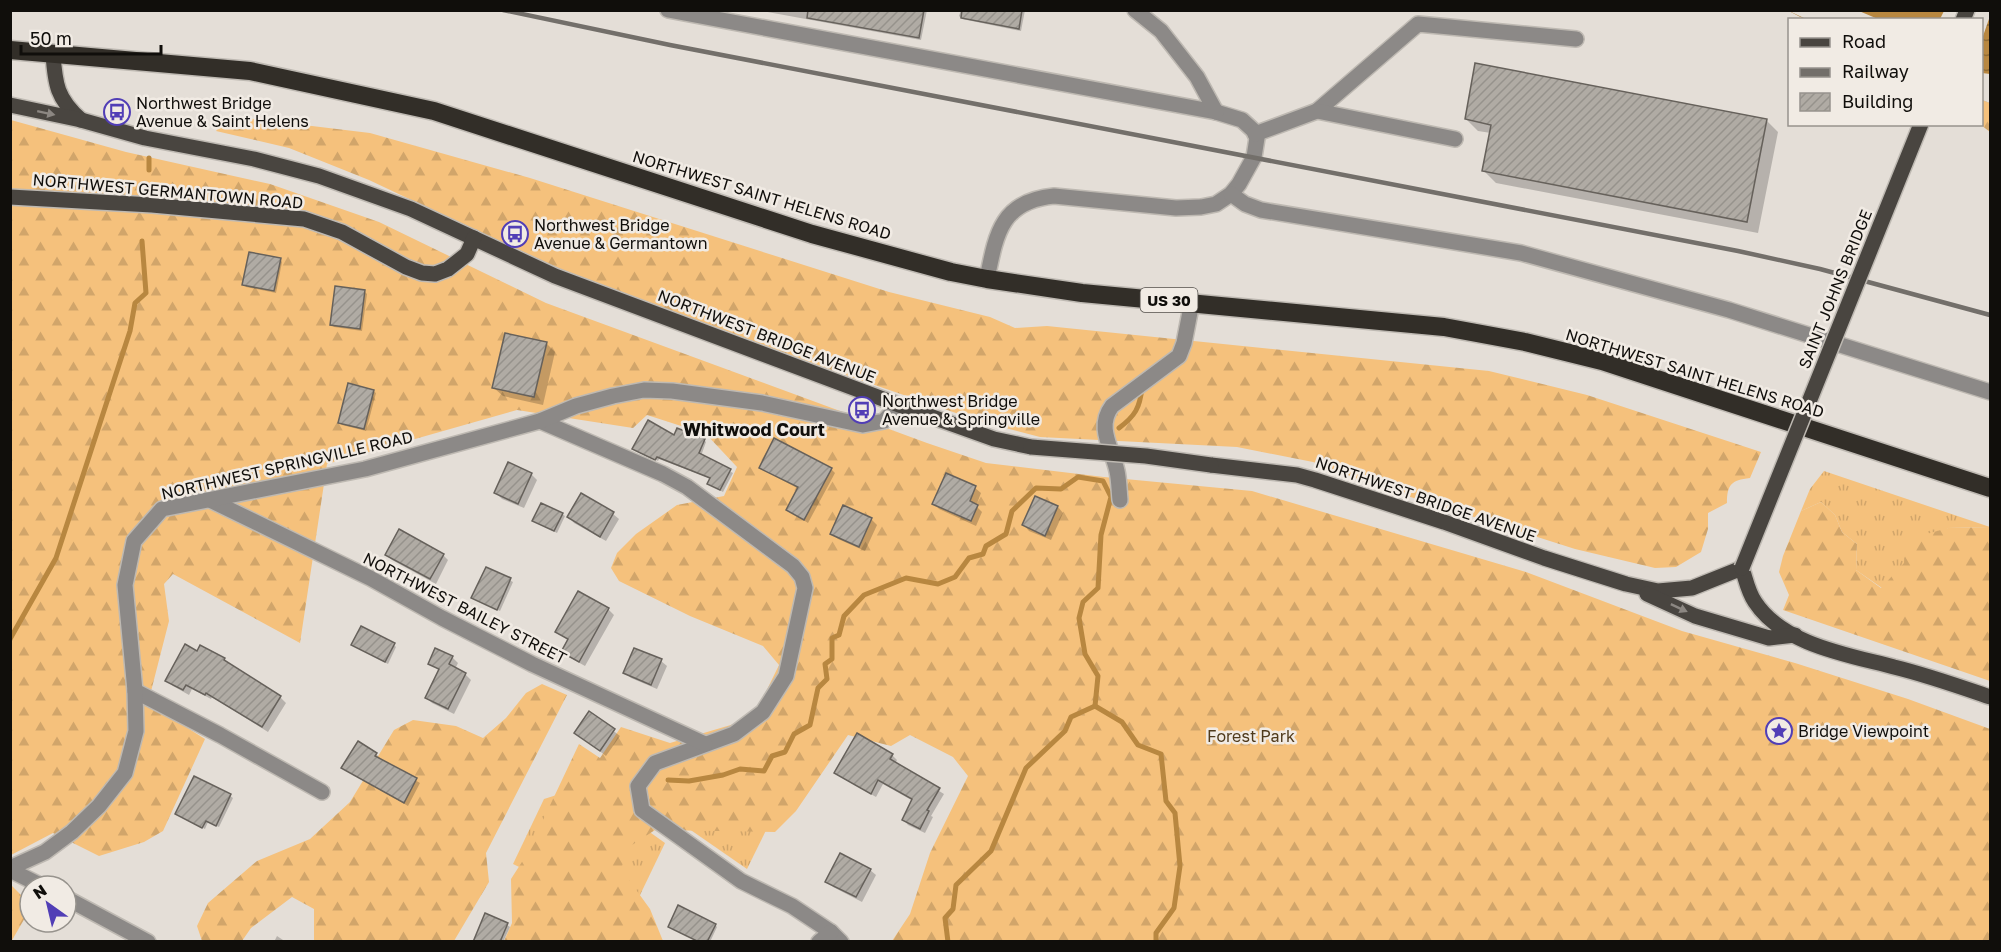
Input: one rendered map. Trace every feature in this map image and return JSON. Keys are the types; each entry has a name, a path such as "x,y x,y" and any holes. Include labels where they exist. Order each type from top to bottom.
{"highway":[{"name":"NORTHWEST SAINT HELENS ROAD","path":"10,50 250,71 434,111 812,234 951,272 987,279 1082,293 1444,327 1525,342 1602,361 1990,488"}],"main road":[{"path":"53,54 58,91 67,108 81,120"},
{"name":"NORTHWEST BRIDGE AVENUE","path":"10,105 81,120 145,138 232,154 319,176 411,209 555,276 994,439 1031,447 1146,456 1297,475 1444,522 1544,558 1626,584 1658,591 1692,588 1742,568 1752,597 1769,618 1795,635 1825,649 1934,678 1990,697"},
{"name":"SAINT JOHNS BRIDGE","path":"1742,568 1920,126"},
{"name":"NORTHWEST GERMANTOWN ROAD","path":"10,197 152,205 304,219 342,232 406,267 422,273 435,274 448,269 467,254 474,238"},
{"name":"NORTHWEST BRIDGE AVENUE","path":"1626,584 1695,616 1769,638 1795,635"}],"street":[{"path":"668,10 729,16 1216,112 1242,120 1255,134 1257,138 1254,157 1231,194 1216,204 1176,208 1054,196 1039,198 1015,209 999,230 987,279"},
{"path":"1135,10 1161,31 1197,77 1216,112"},
{"path":"1255,134 1317,111 1418,24 1576,39"},
{"path":"1317,111 1455,140"},
{"path":"1231,194 1245,204 1261,210 1521,253 1729,310 1990,392"},
{"path":"1120,500 1117,471 1104,430 1104,420 1112,406 1179,356 1184,343 1192,302"},
{"name":"NORTHWEST SPRINGVILLE ROAD","path":"10,869 45,852 72,832 99,806 124,773 136,731 135,691 125,585 134,541 162,509 365,469 540,421 576,406 644,390 672,391 762,403 863,425 884,421 899,405"},
{"path":"540,421 663,474 687,487 793,566 802,577 805,588 786,676 763,712 734,734 655,763 638,786 642,810 741,881 792,906 830,938"},
{"name":"NORTHWEST BAILEY STREET","path":"210,500 370,578 532,664 705,744"},
{"path":"135,691 322,792"},
{"path":"78,904 148,942"}],"green space":[{"path":"1983,100 1990,103 1990,132 1982,126"},
{"path":"229,116 370,133 530,178 889,292 990,317 1015,328 1047,326 1489,371 1587,395 1761,452 1750,478 1734,482 1729,488 1727,503 1708,513 1708,529 1701,552 1676,567 1655,568 1575,549 1379,487 1313,462 1237,447 1040,437 982,422 837,372 560,270 369,180 289,148 216,131"},
{"name":"Forest Park","path":"11,120 126,152 270,184 379,222 546,303 986,463 1252,491 1526,572 1682,631 1795,663 1908,699 1990,729 1990,941 892,941 910,914 930,853 968,776 953,757 910,735 891,746 848,735 796,811 775,832 655,830 629,847 621,869 650,909 663,941 504,941 512,923 511,879 527,854 579,744 600,758 621,727 670,743 734,724 759,706 779,665 763,646 690,616 619,581 611,568 617,553 636,534 677,505 724,496 737,467 706,434 647,415 633,428 517,410 327,464 300,643 173,574 164,584 169,621 148,703 205,739 163,831 144,842 99,856 53,833 11,855"},
{"path":"1824,471 1990,527 1948,528 1905,563 1882,588 1856,570 1857,544 1842,532 1835,515 1821,502 1801,511 1810,489"},
{"path":"1821,502 1835,515 1842,532 1857,544 1856,570 1881,588 1904,563 1905,540 1948,528 1990,527 1990,681 1783,610 1789,595 1779,572 1783,556 1801,511"},
{"path":"542,684 567,695 486,853 489,882 454,941 314,941 314,909 292,897 251,928 242,941 202,941 197,926 208,903 257,861 310,839 350,802 394,730 413,720 456,726 483,738 506,718 526,693"},
{"path":"563,793 630,818 665,843 628,920 513,864 544,799"},
{"path":"779,804 747,869 656,806"},
{"path":"10,884 18,892 18,930 11,942"}],"water":[{"path":"1789,11 1990,11 1990,103 1983,100 1983,18 1802,18"}],"pier":[{"path":"1789,11 1859,11 1876,18 1804,18"},
{"path":"1944,11 1990,11 1983,36 1983,18 1940,18"},
{"path":"1983,73 1990,74 1990,103 1983,100"}],"building":[{"path":"808,10 924,10 919,38 807,18"},
{"path":"962,10 1022,10 1019,29 961,18"},
{"path":"1475,63 1767,119 1747,222 1482,171 1491,125 1465,119"},
{"path":"249,252 281,258 274,291 242,285"},
{"path":"335,286 365,290 360,329 330,325"},
{"path":"505,333 547,342 534,397 492,388"},
{"path":"348,383 374,390 364,429 338,423"},
{"path":"648,420 674,435 677,428 705,439 699,453 731,469 720,490 707,484 710,478 657,457 655,460 632,449"},
{"path":"774,438 832,468 804,520 786,510 798,487 759,468"},
{"path":"508,462 532,473 518,504 494,493"},
{"path":"946,473 976,486 970,501 978,505 971,521 932,504"},
{"path":"581,493 614,512 600,537 567,517"},
{"path":"1035,496 1058,506 1045,536 1022,525"},
{"path":"541,503 563,513 554,531 532,521"},
{"path":"843,505 872,518 859,547 830,534"},
{"path":"399,529 444,554 430,579 385,555"},
{"path":"486,567 511,578 497,610 471,598"},
{"path":"578,591 609,608 579,662 561,652 568,639 555,632"},
{"path":"361,626 395,643 385,662 351,645"},
{"path":"185,644 197,651 200,645 225,658 224,660 281,696 262,727 206,693 205,695 186,685 183,690 165,681"},
{"path":"435,648 453,656 449,664 466,673 448,709 425,698 439,669 428,664"},
{"path":"634,648 662,659 651,685 623,673"},
{"path":"589,711 615,729 600,751 574,733"},
{"path":"857,733 893,754 890,759 940,788 927,810 929,811 920,829 902,820 912,799 878,780 871,794 834,773"},
{"path":"358,741 377,753 375,756 417,778 404,803 341,768"},
{"path":"194,776 231,794 216,826 206,821 202,828 175,814"},
{"path":"840,853 871,869 856,897 825,882"},
{"path":"678,905 716,924 707,942 699,942 668,927"},
{"path":"485,913 508,923 500,942 473,942"}],"waterway":[{"path":"149,158 149,170"},
{"path":"10,639 56,558 130,331 135,303 146,293 142,241"},
{"path":"1119,428 1136,411 1142,387"},
{"path":"668,780 689,781 723,775 740,769 764,771 772,756 785,752 794,734 810,725 818,688 827,679 825,664 832,659 832,638 839,635 844,616 864,595 906,578 938,584 955,577 969,558 983,554 986,546 1006,534 1012,511 1036,488 1061,489 1078,477 1103,481 1111,497 1101,535 1098,588 1083,602 1079,618 1085,654 1098,676 1095,706"},
{"path":"1095,706 1122,722 1138,745 1161,754 1166,801 1175,813 1180,866 1174,908 1156,933 1156,942"},
{"path":"948,942 945,918 953,909 956,885 991,851 1026,768 1065,731 1071,717 1095,706"}],"railway":[{"path":"503,10 670,45 1738,251 1820,269 1990,315"}],"place":[{"name":"Northwest Bridge Avenue & Saint Helens","path":"117,112"},
{"name":"Northwest Bridge Avenue & Germantown","path":"515,234"},
{"name":"Northwest Bridge Avenue & Springville","path":"862,410"},
{"name":"Bridge Viewpoint","path":"1779,731"}],"district":[{"name":"Whitwood Court","path":"754,429"}]}
